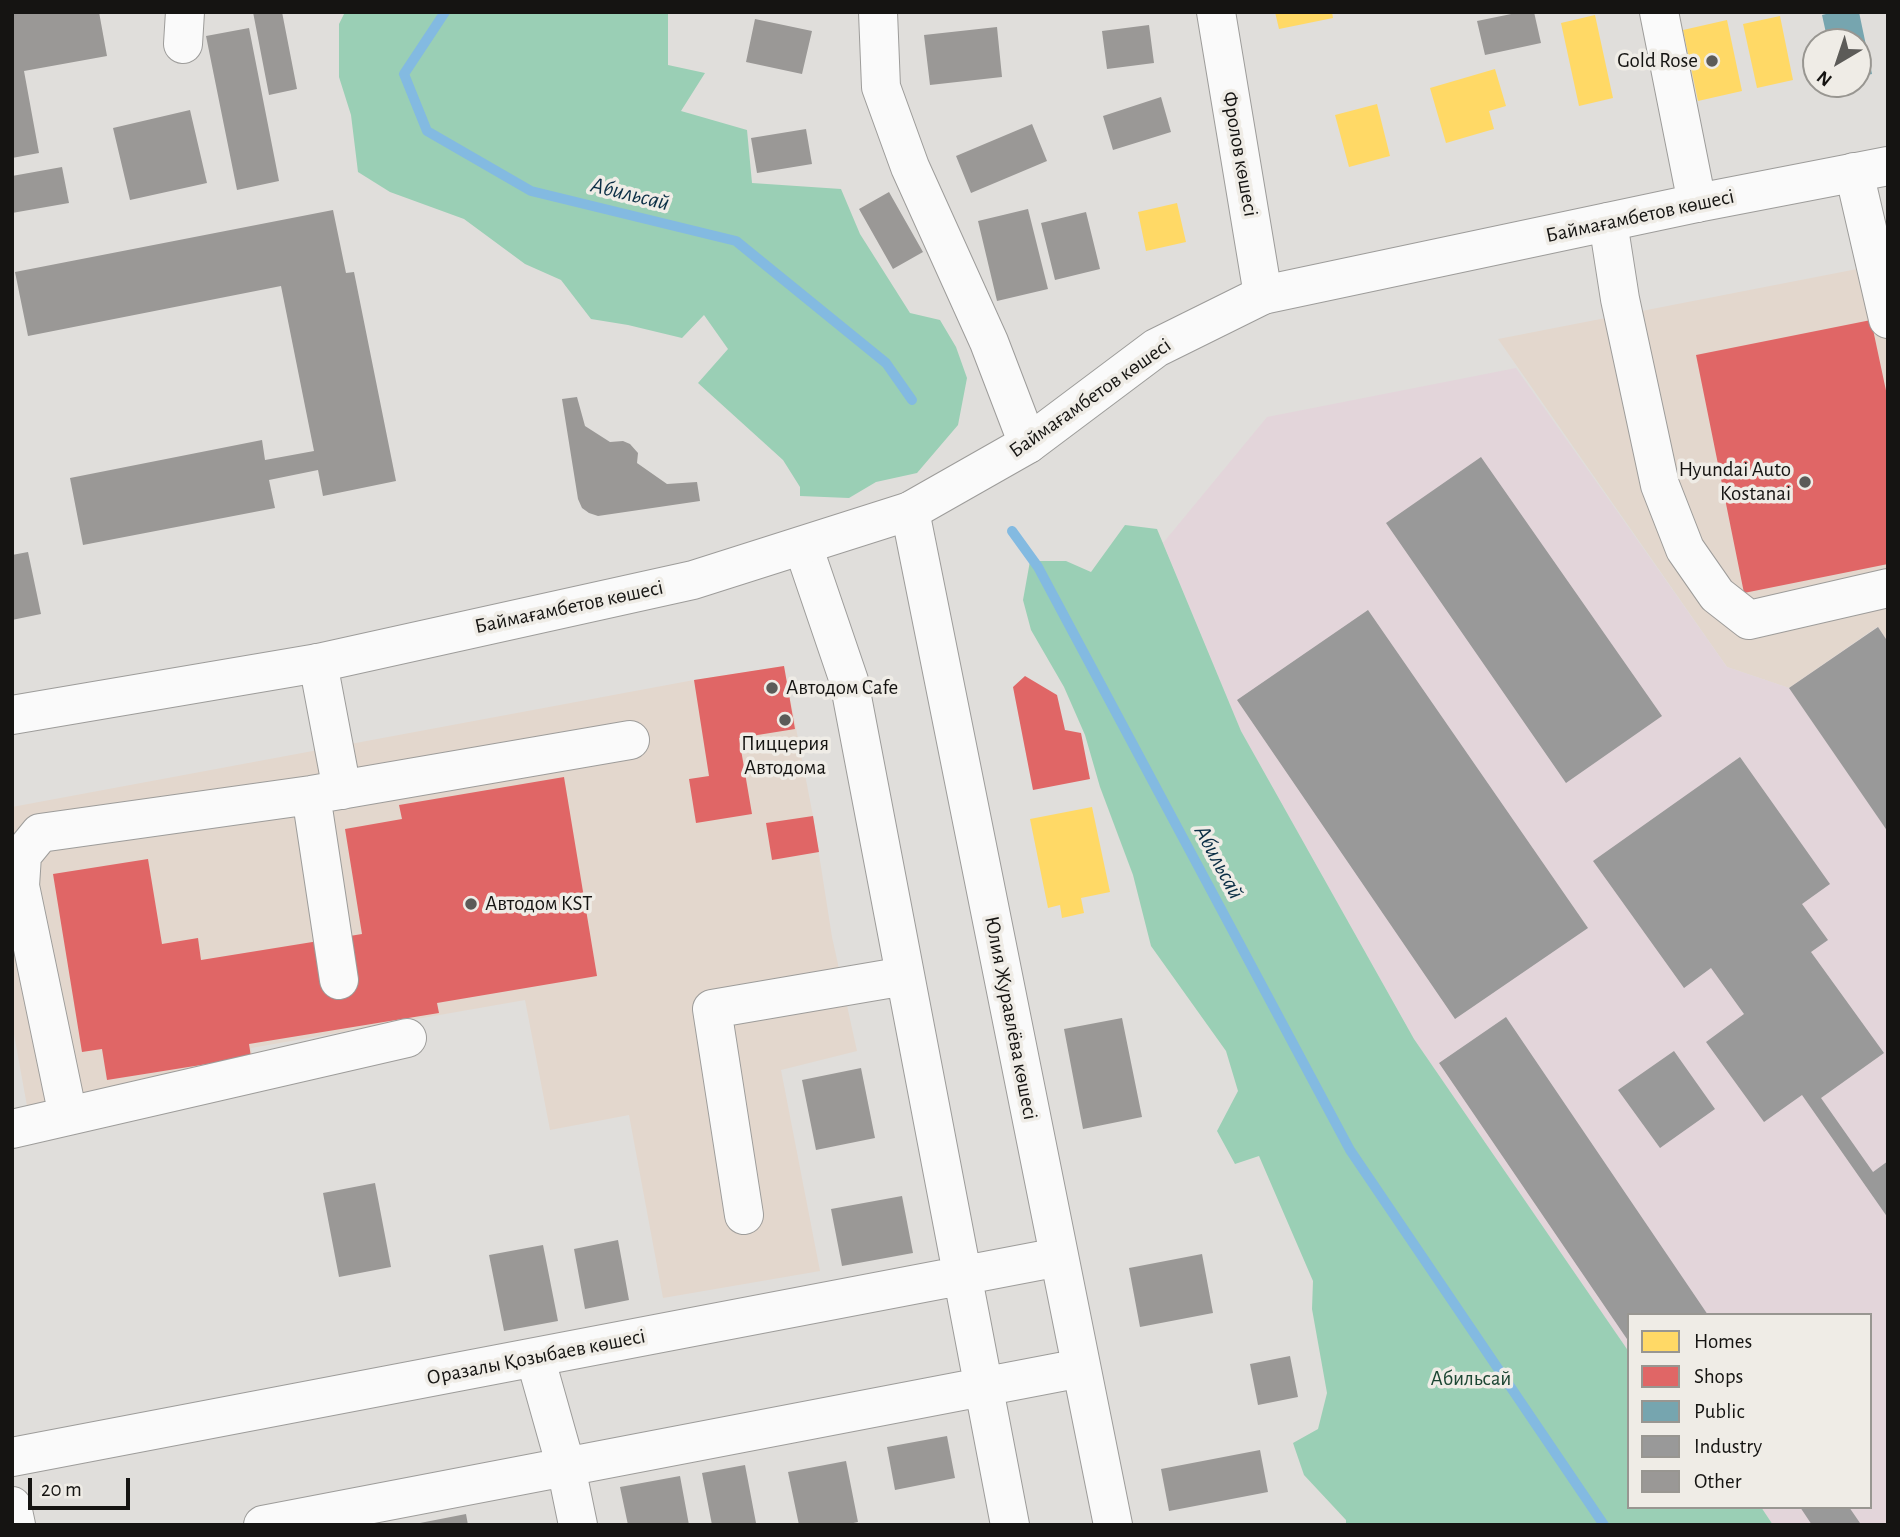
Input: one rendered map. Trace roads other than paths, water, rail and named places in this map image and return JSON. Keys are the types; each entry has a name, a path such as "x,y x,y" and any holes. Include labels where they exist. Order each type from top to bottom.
{"street":[{"path":"878,12 881,87 910,167 989,342 1028,443"},
{"name":"Фролов көшесі","path":"1216,12 1263,295"},
{"path":"1659,12 1697,203"},
{"path":"1871,169 1888,319"},
{"name":"Баймағамбетов көшесі","path":"12,715 318,663 693,580 910,511 1028,443 1156,348 1263,295 1871,169"},
{"path":"1608,222 1620,299 1660,485 1685,549 1717,594 1749,620 1888,588"},
{"name":"Юлия Журавлёва көшесі","path":"910,511 1113,1525"},
{"path":"803,546 849,681 1010,1525"},
{"path":"318,663 339,981"},
{"path":"68,1116 20,886 22,855 40,833 326,793 630,740"},
{"path":"744,1215 712,1009 905,976"},
{"path":"12,1129 407,1038"},
{"name":"Оразалы Қозыбаев көшесі","path":"12,1457 1059,1257"},
{"path":"535,1357 566,1467 578,1525"},
{"path":"263,1525 1082,1368"},
{"path":"12,1506 16,1525"}],"waterway":[{"name":"Абильсай","path":"445,12 404,74 427,131 531,191 736,241 886,363 912,400"},
{"name":"Абильсай","path":"1012,531 1038,567 1350,1150 1604,1525"}],"place":[{"name":"Gold Rose","path":"1712,61"},
{"name":"Hyundai Auto Kostanai","path":"1805,482"},
{"name":"Автодом Cafe","path":"772,688"},
{"name":"Пиццерия Автодома","path":"785,720"},
{"name":"Автодом KST","path":"471,904"}]}
